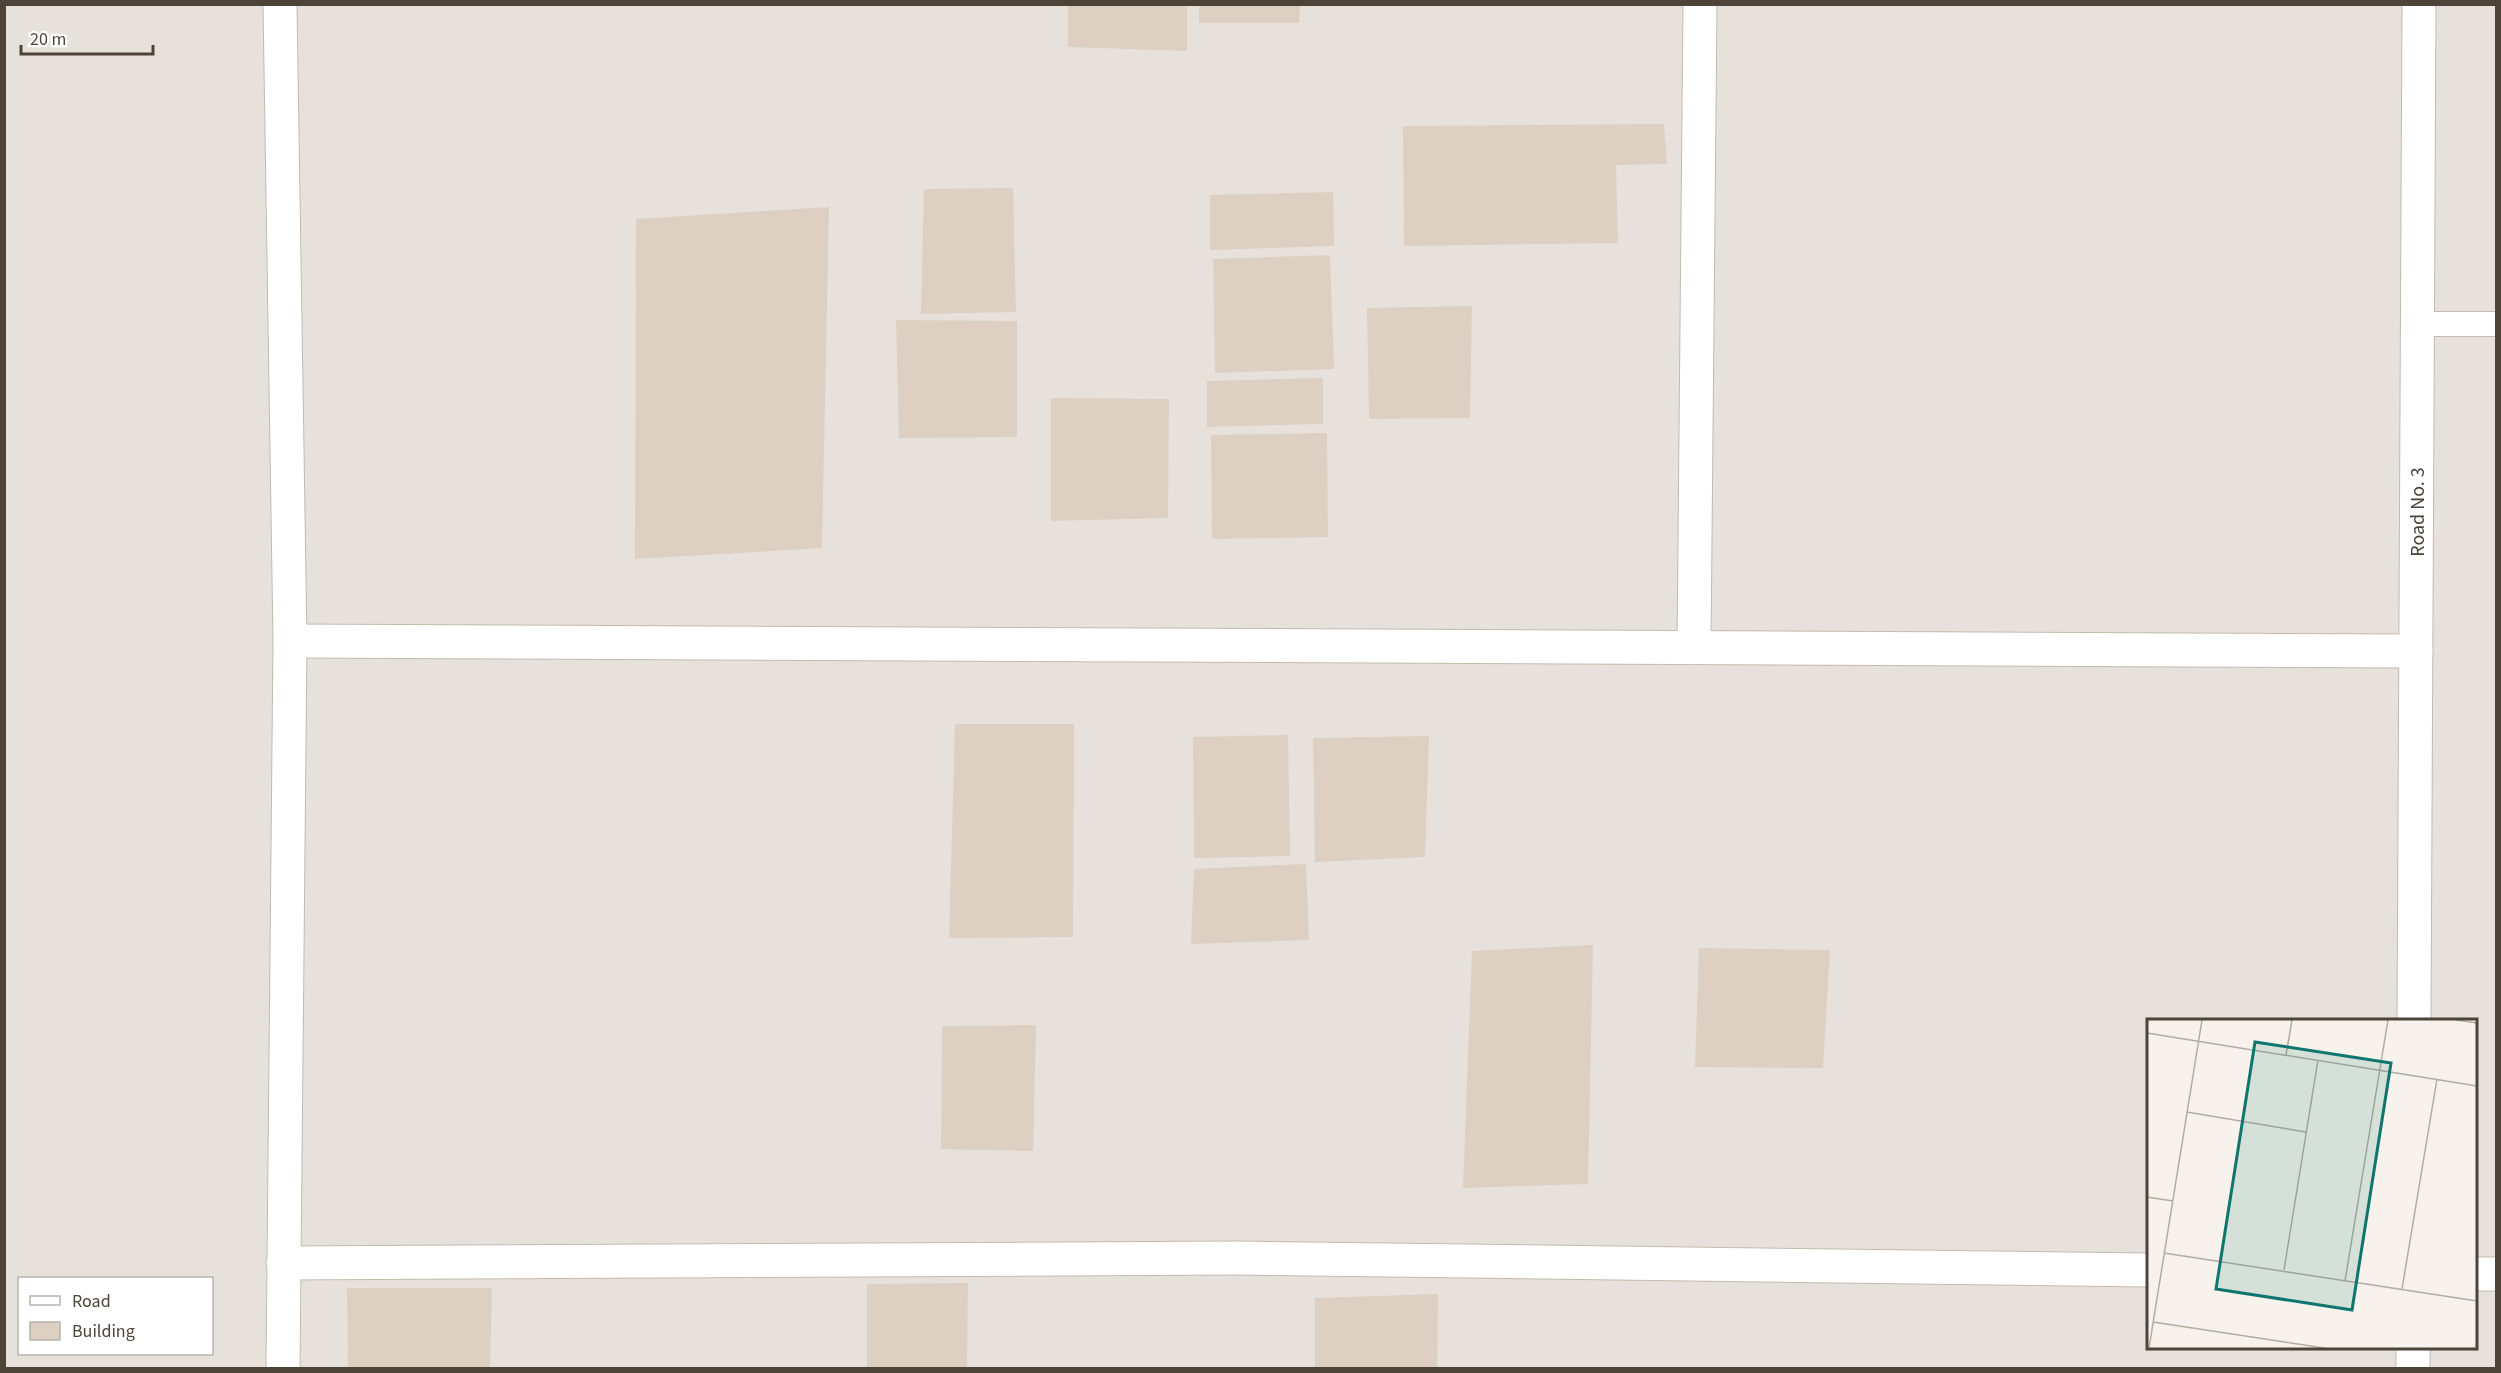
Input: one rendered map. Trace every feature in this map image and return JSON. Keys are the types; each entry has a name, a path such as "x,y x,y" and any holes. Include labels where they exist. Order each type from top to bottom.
{"street":[{"path":"280,4 290,640 283,1368"},
{"path":"1694,647 1700,4"},
{"name":"Road No. 3","path":"2414,1019 2419,4"},
{"path":"290,640 2416,651"},
{"path":"283,1263 1237,1258 2147,1270"},
{"path":"2477,1274 2496,1274"},
{"path":"2413,1349 2413,1368"}],"lane":[{"path":"2418,324 2496,324"}],"shaded area":[{"path":"5,5 2496,5 2496,1368 5,1368"}],"building":[{"path":"1068,4 1187,4 1187,51 1068,47"},
{"path":"1199,4 1300,4 1299,23 1199,23"},
{"path":"1664,124 1667,164 1616,165 1618,243 1404,246 1403,126"},
{"path":"1013,188 1016,312 921,314 924,189"},
{"path":"1333,192 1334,246 1210,250 1210,195"},
{"path":"829,207 822,548 635,559 636,219"},
{"path":"1330,255 1334,369 1215,373 1213,259"},
{"path":"1472,306 1470,418 1369,419 1367,308"},
{"path":"896,320 1017,321 1017,437 899,438"},
{"path":"1323,378 1323,424 1207,427 1207,381"},
{"path":"1051,398 1169,399 1168,518 1051,521"},
{"path":"1327,433 1328,537 1212,539 1211,435"},
{"path":"955,724 1074,724 1073,937 949,938"},
{"path":"1288,735 1290,856 1194,858 1193,737"},
{"path":"1429,736 1425,857 1315,862 1313,738"},
{"path":"1306,864 1309,940 1191,944 1194,869"},
{"path":"1593,945 1588,1184 1463,1188 1472,951"},
{"path":"1699,948 1830,950 1823,1068 1695,1067"},
{"path":"1036,1025 1033,1151 941,1149 942,1026"},
{"path":"968,1283 967,1368 867,1368 867,1284"},
{"path":"347,1288 492,1288 490,1368 348,1368"},
{"path":"1438,1294 1437,1368 1315,1368 1315,1298"}]}
